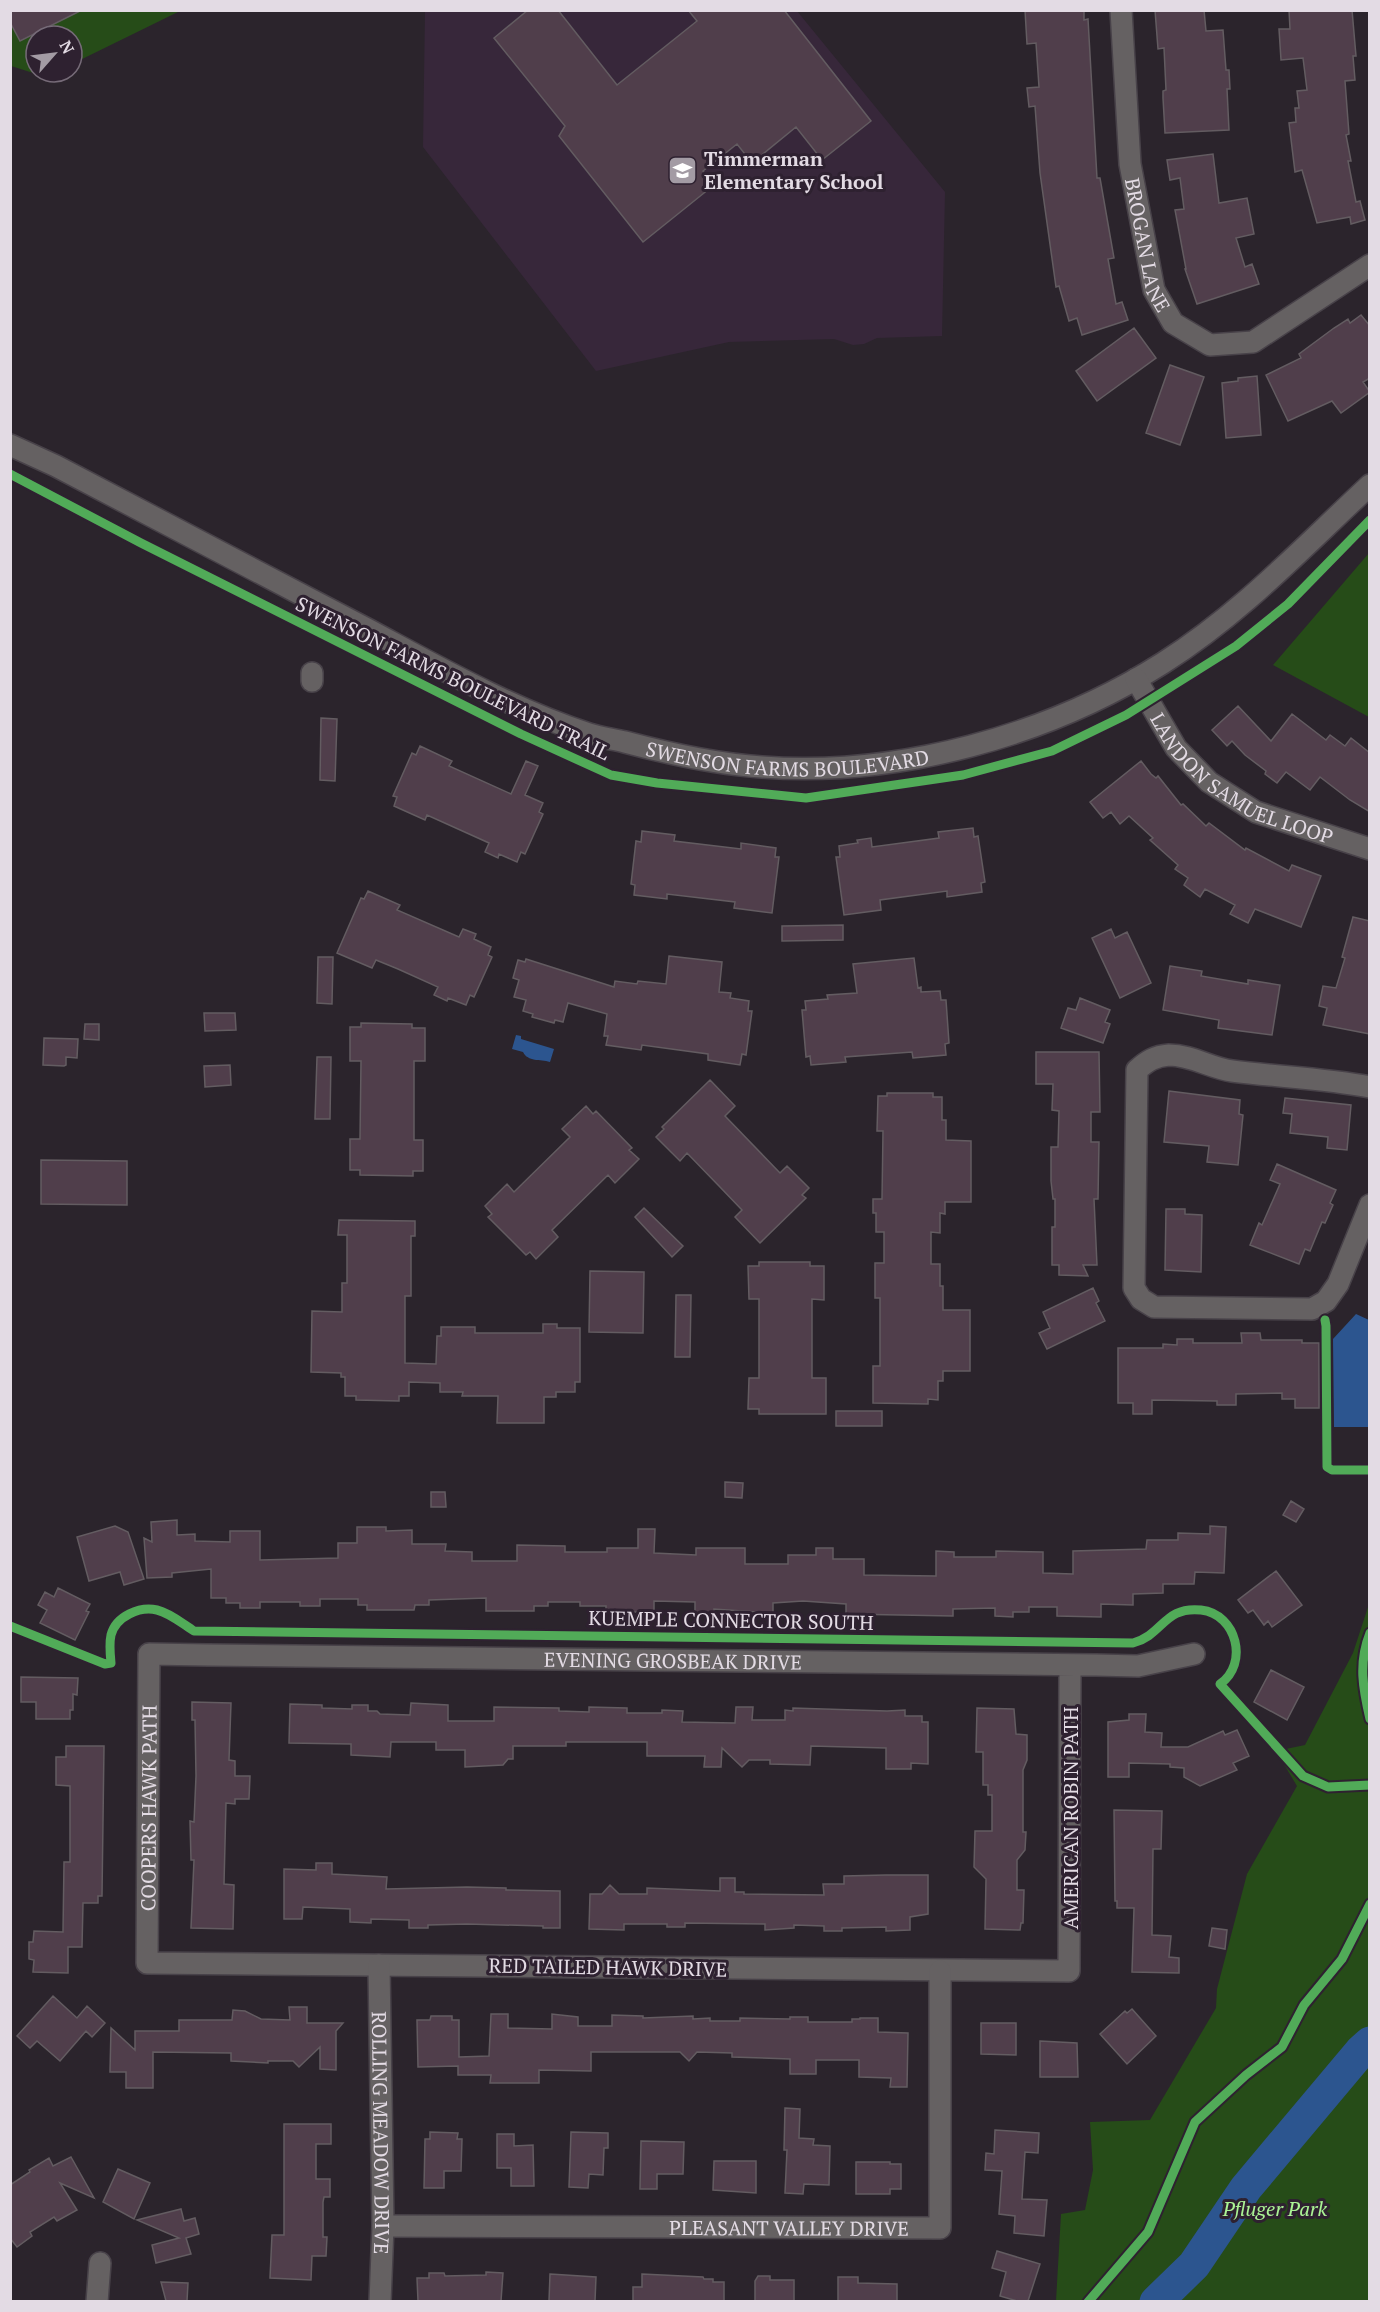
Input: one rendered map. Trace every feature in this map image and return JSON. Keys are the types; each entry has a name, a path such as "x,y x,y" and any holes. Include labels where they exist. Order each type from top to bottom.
{"street":[{"name":"BROGAN LANE","path":"1121,10 1130,164 1154,290 1173,323 1210,345 1253,342 1370,265"},
{"name":"SWENSON FARMS BOULEVARD","path":"10,446 56,466 469,682 550,720 593,736 693,759 764,767 872,764 940,754 1034,726 1136,679 1205,634 1247,601 1285,568 1370,485"},
{"name":"LANDON SAMUEL LOOP","path":"1136,679 1176,748 1209,782 1256,812 1370,849"},
{"path":"1370,1088 1340,1082 1228,1070 1194,1058 1168,1055 1150,1058 1137,1070 1134,1288 1141,1299 1154,1307 1312,1309 1326,1301 1338,1284 1370,1205"},
{"name":"EVENING GROSBEAK DRIVE","path":"149,1654 1138,1666 1194,1654"},
{"name":"COOPERS HAWK PATH","path":"147,1963 149,1654"},
{"name":"AMERICAN ROBIN PATH","path":"1069,1971 1070,1665"},
{"name":"RED TAILED HAWK DRIVE","path":"147,1963 1069,1971"},
{"name":"ROLLING MEADOW DRIVE","path":"379,1965 383,2226 380,2301"},
{"name":"PLEASANT VALLEY DRIVE","path":"383,2226 940,2228 940,1971"},
{"path":"97,2301 100,2263"}],"shaded area":[{"name":"Timmerman Elementary School","path":"425,11 797,11 945,192 942,336 877,338 864,344 853,345 834,339 729,342 596,371 423,147"}],"green space":[{"path":"10,11 180,11 84,58 84,24 24,24 24,70 11,66"},
{"path":"1369,553 1369,717 1273,665"},
{"name":"Pfluger Park","path":"1369,1604 1369,2301 1056,2301 1061,2214 1085,2210 1093,2170 1090,2122 1150,2120 1216,2008 1217,1989 1247,1874 1297,1786 1276,1751 1305,1745 1353,1653"}],"water":[{"path":"516,1035 521,1036 521,1039 554,1049 550,1062 531,1059 523,1052 512,1049"},
{"path":"1356,1314 1369,1320 1369,1427 1334,1427 1333,1339"}],"building":[{"path":"10,10 82,10 54,24 24,24 24,39 20,41 10,22"},
{"path":"528,10 558,10 617,85 697,21 688,10 784,10 871,121 822,160 796,127 752,163 737,144 703,171 714,185 643,242 559,136 565,126 494,38"},
{"path":"1025,10 1084,10 1084,20 1088,19 1097,178 1100,178 1114,258 1108,259 1116,304 1122,302 1128,320 1082,335 1077,318 1069,321 1059,286 1056,287 1040,173 1035,106 1029,107 1027,88 1039,87 1036,43 1027,44"},
{"path":"1155,10 1204,10 1206,31 1223,30 1226,70 1229,70 1230,89 1227,89 1229,130 1165,133 1164,48 1158,49"},
{"path":"1289,10 1352,10 1356,56 1353,56 1355,80 1345,81 1349,134 1346,135 1351,161 1348,161 1356,202 1360,201 1365,220 1351,224 1350,217 1317,223 1302,170 1295,172 1289,123 1296,122 1295,108 1299,108 1297,91 1307,90 1303,58 1281,60 1279,29 1290,29"},
{"path":"1213,154 1219,203 1247,198 1254,234 1236,238 1245,267 1252,264 1259,284 1197,304 1185,269 1175,210 1184,209 1180,178 1170,180 1167,160"},
{"path":"1361,315 1370,326 1370,378 1363,382 1370,392 1341,413 1332,401 1288,421 1266,375 1301,358 1299,354 1334,328 1348,319 1350,323"},
{"path":"1134,328 1156,358 1097,401 1076,371"},
{"path":"1170,365 1204,377 1180,445 1146,433"},
{"path":"1257,376 1261,435 1226,438 1222,383"},
{"path":"1238,706 1271,741 1292,714 1326,740 1330,735 1345,746 1351,738 1370,753 1370,812 1320,777 1310,790 1286,772 1277,783 1232,741 1227,746 1212,730"},
{"path":"321,718 337,719 335,781 320,780"},
{"path":"420,746 452,761 449,766 511,794 526,761 538,766 525,795 543,803 539,812 543,814 525,854 521,852 517,862 499,854 498,858 485,852 489,843 427,815 425,820 394,806 397,797 393,796 412,753 416,755"},
{"path":"1141,761 1151,774 1156,778 1158,776 1181,805 1183,804 1206,826 1209,823 1245,850 1246,848 1289,871 1292,865 1321,876 1301,927 1255,909 1248,923 1230,914 1235,905 1205,889 1200,897 1184,885 1188,878 1175,869 1178,865 1150,840 1153,838 1129,816 1120,824 1111,812 1103,818 1090,802"},
{"path":"973,828 974,837 978,836 985,882 981,883 982,892 947,897 947,891 880,900 881,910 844,915 836,857 840,857 839,846 871,838 872,847 939,838 938,832"},
{"path":"642,831 675,835 674,841 741,849 741,843 776,848 775,857 779,857 772,913 734,908 735,902 667,894 667,899 634,895 635,885 631,884 636,841 641,842"},
{"path":"368,891 400,905 397,910 459,937 463,929 476,934 474,939 491,947 488,955 492,957 474,997 470,995 466,1005 448,998 447,1001 434,995 438,987 376,960 372,968 337,953 361,898 364,899"},
{"path":"1353,917 1370,921 1370,1034 1323,1025 1327,1008 1319,1006 1323,986 1336,988"},
{"path":"843,925 843,940 782,941 782,926"},
{"path":"1111,929 1115,938 1127,932 1151,983 1120,998 1092,938"},
{"path":"669,956 722,962 719,992 731,993 730,998 749,1001 748,1011 752,1011 746,1055 742,1054 740,1065 708,1060 708,1054 642,1045 641,1050 606,1045 608,1036 604,1036 607,1014 568,1003 563,1022 555,1020 554,1023 532,1017 533,1014 523,1011 526,1000 514,997 519,980 513,978 518,960 525,962 526,959 614,987 615,981 666,984"},
{"path":"318,957 333,957 332,1004 317,1003"},
{"path":"914,958 918,988 921,987 921,992 940,991 941,1000 946,1000 949,1043 945,1044 946,1055 913,1058 912,1052 845,1057 846,1062 811,1065 810,1056 806,1057 802,1010 806,1010 805,1001 828,999 827,995 857,993 853,964"},
{"path":"1170,966 1202,971 1201,976 1248,984 1248,980 1280,985 1272,1035 1218,1028 1219,1020 1163,1010"},
{"path":"1080,998 1110,1010 1105,1022 1110,1024 1103,1043 1061,1028 1068,1008 1076,1010"},
{"path":"204,1013 235,1013 236,1030 205,1031"},
{"path":"361,1023 412,1024 412,1028 425,1028 425,1061 414,1061 414,1140 423,1140 423,1171 413,1171 413,1176 360,1175 360,1170 350,1170 350,1139 360,1139 361,1061 350,1061 350,1027 361,1027"},
{"path":"85,1024 99,1024 99,1040 84,1039"},
{"path":"44,1038 78,1039 77,1058 66,1057 64,1066 43,1065"},
{"path":"1036,1052 1099,1052 1100,1112 1091,1112 1091,1142 1099,1142 1098,1199 1094,1199 1097,1265 1083,1265 1088,1276 1059,1275 1059,1265 1052,1265 1055,1199 1053,1199 1051,1181 1051,1147 1058,1147 1059,1111 1052,1110 1053,1084 1036,1084"},
{"path":"317,1057 331,1057 330,1119 315,1119"},
{"path":"230,1065 231,1085 205,1087 204,1066"},
{"path":"710,1080 735,1106 725,1116 780,1173 787,1166 809,1188 802,1195 806,1198 760,1243 735,1217 742,1210 687,1153 680,1161 656,1137 664,1129 662,1127"},
{"path":"1169,1091 1240,1100 1239,1114 1243,1115 1238,1165 1207,1162 1209,1146 1164,1142"},
{"path":"887,1093 933,1093 933,1097 942,1097 942,1120 946,1120 946,1140 971,1141 971,1202 945,1202 945,1214 940,1213 940,1233 931,1232 931,1264 940,1264 943,1310 970,1310 970,1371 943,1371 943,1381 938,1381 938,1400 928,1399 928,1404 873,1403 873,1366 880,1366 880,1298 875,1298 875,1263 884,1263 884,1232 876,1232 873,1199 882,1199 883,1131 877,1131 878,1096 887,1096"},
{"path":"1285,1098 1351,1105 1347,1150 1327,1148 1328,1137 1290,1133 1292,1114 1283,1113"},
{"path":"586,1106 593,1114 596,1111 632,1148 629,1150 639,1159 615,1183 608,1175 552,1230 558,1237 536,1259 530,1252 526,1255 488,1217 492,1214 485,1206 507,1184 514,1192 570,1137 562,1129"},
{"path":"41,1160 127,1161 127,1205 41,1204"},
{"path":"1277,1164 1336,1190 1330,1203 1333,1205 1325,1223 1322,1222 1310,1251 1305,1249 1299,1264 1250,1245 1259,1223 1262,1225 1280,1184 1270,1180"},
{"path":"644,1208 683,1246 672,1257 635,1217"},
{"path":"1166,1209 1185,1209 1185,1214 1202,1215 1201,1272 1165,1270"},
{"path":"339,1220 415,1221 415,1236 411,1236 411,1296 405,1296 405,1363 436,1364 437,1336 441,1336 441,1327 475,1327 475,1333 543,1333 543,1324 557,1324 557,1328 580,1328 580,1382 575,1382 575,1392 556,1392 556,1397 544,1397 544,1423 497,1423 498,1396 462,1396 463,1392 440,1392 440,1383 409,1382 409,1396 399,1396 399,1401 356,1400 356,1396 345,1396 345,1377 341,1377 341,1373 311,1372 312,1311 342,1312 342,1283 347,1283 347,1235 338,1235"},
{"path":"759,1262 810,1262 810,1266 824,1266 824,1300 812,1299 812,1378 826,1378 826,1414 759,1414 759,1409 748,1409 749,1378 759,1378 759,1299 749,1299 748,1266 759,1266"},
{"path":"590,1271 644,1272 643,1333 589,1332"},
{"path":"1093,1288 1099,1301 1096,1303 1105,1321 1047,1349 1039,1333 1050,1328 1043,1312"},
{"path":"676,1295 691,1295 690,1357 675,1357"},
{"path":"1241,1333 1260,1333 1261,1340 1302,1340 1302,1343 1319,1343 1319,1408 1295,1408 1295,1399 1282,1399 1282,1393 1236,1394 1236,1405 1217,1405 1217,1401 1152,1400 1152,1414 1133,1414 1133,1403 1118,1403 1118,1348 1163,1348 1163,1344 1177,1345 1177,1339 1193,1339 1193,1343 1242,1343"},
{"path":"836,1411 882,1411 882,1426 836,1426"},
{"path":"725,1482 743,1483 742,1498 725,1497"},
{"path":"431,1492 445,1492 446,1507 431,1507"},
{"path":"1291,1501 1304,1509 1296,1522 1283,1515"},
{"path":"177,1520 177,1535 195,1534 195,1541 230,1542 230,1531 260,1531 260,1560 338,1558 338,1543 357,1543 357,1527 386,1527 386,1531 412,1530 412,1544 446,1544 445,1551 472,1552 472,1561 517,1561 517,1545 565,1546 565,1552 607,1552 607,1548 638,1548 638,1529 655,1529 654,1553 696,1555 696,1548 745,1548 745,1564 788,1564 788,1555 816,1555 816,1548 833,1548 833,1559 864,1559 864,1575 936,1576 936,1551 954,1552 954,1557 996,1557 996,1551 1043,1552 1043,1573 1073,1574 1073,1551 1146,1549 1147,1540 1178,1540 1178,1533 1210,1534 1210,1526 1226,1527 1224,1573 1195,1572 1194,1584 1163,1584 1163,1593 1133,1594 1133,1605 1101,1604 1101,1617 1057,1616 1057,1607 1029,1607 1029,1612 1013,1612 1013,1617 995,1616 995,1608 953,1609 953,1616 846,1614 846,1604 803,1601 773,1603 773,1613 714,1609 714,1614 695,1614 695,1602 654,1601 654,1612 606,1612 606,1606 580,1606 580,1602 548,1602 548,1606 534,1606 534,1611 486,1611 486,1598 429,1600 429,1605 415,1605 414,1610 367,1610 367,1605 358,1605 358,1599 320,1599 320,1606 300,1606 300,1602 260,1602 260,1608 240,1608 240,1603 226,1603 226,1598 211,1598 211,1569 172,1573 172,1577 147,1578 144,1538 152,1542 151,1522"},
{"path":"115,1526 128,1532 144,1579 124,1585 120,1572 89,1581 77,1537"},
{"path":"1276,1571 1302,1605 1272,1627 1268,1621 1264,1625 1253,1610 1248,1613 1238,1600"},
{"path":"58,1588 90,1604 86,1611 89,1612 75,1640 40,1623 47,1610 38,1605 45,1592 54,1597"},
{"path":"1271,1670 1304,1687 1287,1720 1254,1702"},
{"path":"21,1677 78,1678 77,1695 73,1694 73,1710 70,1710 70,1719 36,1719 36,1702 21,1702"},
{"path":"192,1702 231,1703 229,1760 235,1761 235,1776 250,1776 249,1799 235,1799 235,1804 226,1803 224,1884 234,1885 233,1929 191,1928 194,1860 191,1860 190,1821 194,1822 196,1776 195,1720 192,1720"},
{"path":"411,1703 448,1705 448,1721 494,1721 494,1707 559,1708 559,1711 589,1712 589,1707 627,1708 627,1713 683,1711 682,1722 735,1723 736,1707 753,1707 752,1720 785,1720 785,1710 793,1711 793,1708 905,1710 905,1716 922,1716 922,1722 928,1722 928,1764 911,1763 911,1769 886,1769 886,1748 811,1746 810,1765 770,1764 770,1760 749,1760 742,1767 722,1748 721,1767 704,1767 705,1756 647,1756 647,1742 566,1742 566,1746 513,1746 513,1759 508,1759 503,1765 465,1767 465,1750 436,1750 436,1742 391,1742 390,1757 351,1755 351,1744 289,1743 290,1704 352,1709 352,1705 368,1705 368,1711 377,1711 380,1714 410,1715"},
{"path":"977,1708 1014,1709 1016,1734 1027,1735 1027,1760 1023,1770 1025,1850 1017,1860 1017,1890 1024,1890 1023,1923 1021,1923 1020,1930 985,1929 986,1879 974,1867 975,1831 992,1831 992,1795 988,1795 988,1785 983,1785 983,1752 976,1752"},
{"path":"1129,1714 1146,1714 1145,1732 1162,1733 1161,1747 1188,1747 1223,1731 1225,1735 1237,1730 1249,1756 1233,1763 1237,1770 1200,1786 1184,1777 1184,1768 1170,1767 1170,1764 1129,1763 1129,1777 1108,1777 1108,1722 1129,1720"},
{"path":"66,1746 104,1746 102,1896 98,1896 98,1903 83,1903 82,1947 68,1947 68,1973 33,1972 34,1960 29,1959 29,1942 33,1942 34,1931 63,1932 64,1862 70,1862 70,1786 56,1785 56,1757 66,1757"},
{"path":"1114,1810 1162,1811 1161,1849 1153,1849 1152,1935 1171,1936 1169,1957 1179,1958 1179,1973 1132,1972 1134,1908 1117,1908 1117,1901 1115,1901"},
{"path":"316,1863 332,1863 332,1874 387,1877 386,1889 467,1887 560,1891 560,1928 467,1924 409,1928 409,1920 371,1919 371,1923 350,1922 350,1909 303,1907 302,1919 284,1919 284,1869 316,1870"},
{"path":"928,1875 928,1914 910,1917 910,1930 886,1931 886,1927 842,1928 842,1931 824,1931 824,1926 794,1925 794,1928 765,1930 765,1924 685,1923 685,1927 667,1927 667,1924 624,1924 624,1930 589,1929 590,1894 602,1894 610,1885 619,1894 647,1894 647,1888 720,1891 720,1878 735,1878 735,1892 744,1892 744,1894 824,1895 823,1884 844,1884 844,1876"},
{"path":"1212,1928 1227,1930 1225,1949 1209,1946"},
{"path":"53,1996 77,2018 87,2006 105,2023 92,2037 86,2031 60,2061 37,2041 30,2048 17,2036"},
{"path":"289,2007 307,2007 307,2023 343,2023 336,2031 336,2070 320,2069 320,2047 299,2067 293,2061 268,2061 268,2063 231,2061 231,2053 153,2052 153,2088 126,2088 126,2072 110,2072 111,2028 135,2050 135,2031 179,2031 179,2020 232,2020 233,2010 245,2011 261,2019 290,2020"},
{"path":"1132,2009 1156,2036 1127,2064 1100,2034 1125,2011 1127,2013"},
{"path":"491,2014 508,2014 508,2028 552,2029 552,2014 578,2017 578,2026 612,2026 612,2015 643,2016 643,2018 693,2016 693,2019 710,2018 710,2021 808,2017 808,2022 852,2022 852,2019 878,2018 878,2032 908,2033 907,2087 890,2087 891,2078 859,2077 859,2060 816,2060 816,2074 790,2074 790,2059 732,2057 732,2053 697,2052 689,2061 680,2052 591,2052 591,2071 539,2070 539,2083 490,2083 491,2075 458,2075 458,2066 418,2067 417,2020 430,2020 431,2016 452,2016 452,2020 459,2020 459,2057 489,2056"},
{"path":"981,2023 1016,2023 1016,2055 981,2054"},
{"path":"1040,2041 1077,2043 1078,2077 1040,2077"},
{"path":"785,2108 800,2109 799,2138 814,2139 813,2145 830,2146 829,2185 804,2184 803,2194 785,2193 787,2150 784,2150"},
{"path":"284,2124 331,2124 331,2144 316,2144 316,2179 330,2179 330,2197 324,2197 323,2202 323,2237 327,2237 326,2256 312,2256 311,2280 270,2278 272,2235 284,2235"},
{"path":"995,2130 1039,2133 1038,2153 1025,2152 1022,2199 1047,2200 1044,2236 1014,2233 1015,2216 999,2214 1002,2171 985,2170 986,2153 994,2154"},
{"path":"430,2132 458,2133 457,2139 462,2139 461,2171 444,2171 444,2188 424,2188 425,2139 430,2139"},
{"path":"571,2132 608,2133 608,2148 604,2148 603,2175 589,2174 588,2188 569,2187"},
{"path":"497,2134 514,2134 514,2146 533,2145 534,2186 511,2186 511,2168 497,2168"},
{"path":"641,2141 684,2142 683,2174 657,2174 657,2189 640,2189"},
{"path":"71,2157 94,2198 60,2183 77,2210 57,2221 54,2217 30,2232 32,2236 17,2247 10,2238 10,2185 49,2158 53,2166"},
{"path":"714,2161 756,2161 756,2193 713,2190"},
{"path":"856,2162 901,2164 901,2189 890,2189 890,2194 856,2194"},
{"path":"118,2169 150,2183 134,2219 103,2202"},
{"path":"181,2209 184,2221 195,2218 199,2234 186,2238 191,2254 156,2263 152,2245 179,2238 137,2220"},
{"path":"997,2251 1040,2264 1028,2301 1017,2301 1000,2296 1006,2272 992,2268"},
{"path":"486,2272 503,2273 501,2301 418,2301 417,2278 429,2278 429,2273 444,2273 445,2276 486,2275"},
{"path":"550,2274 596,2277 595,2301 549,2301"},
{"path":"642,2274 703,2277 713,2279 713,2282 724,2282 724,2301 633,2301 633,2287 642,2287"},
{"path":"758,2276 770,2276 770,2280 794,2280 794,2301 755,2301 755,2281"},
{"path":"838,2277 858,2277 858,2283 897,2284 897,2301 838,2301"},
{"path":"161,2282 188,2283 187,2301 166,2301"}],"waterway":[{"path":"1156,2302 1194,2265 1246,2188 1370,2043"}],"cycle path":[{"name":"SWENSON FARMS BOULEVARD TRAIL","path":"10,474 141,543 521,734 611,775 657,783 806,798 963,775 1052,751 1126,715 1236,646 1288,604 1370,520"},
{"path":"1325,1320 1327,1467 1332,1470 1370,1470"},
{"name":"KUEMPLE CONNECTOR SOUTH","path":"10,1626 105,1664 111,1663 110,1638 118,1623 136,1611 150,1609 167,1614 194,1631 1133,1643 1151,1634 1179,1612 1201,1610 1223,1620 1235,1641 1234,1665 1229,1675 1220,1684 1303,1776 1328,1787 1370,1785"},
{"path":"1370,1633 1363,1665 1365,1697 1370,1719"},
{"path":"1088,2302 1148,2232 1195,2122 1246,2075 1282,2047 1304,2005 1342,1959 1370,1904"}],"place":[{"name":"Timmerman Elementary School","path":"683,170"}]}
